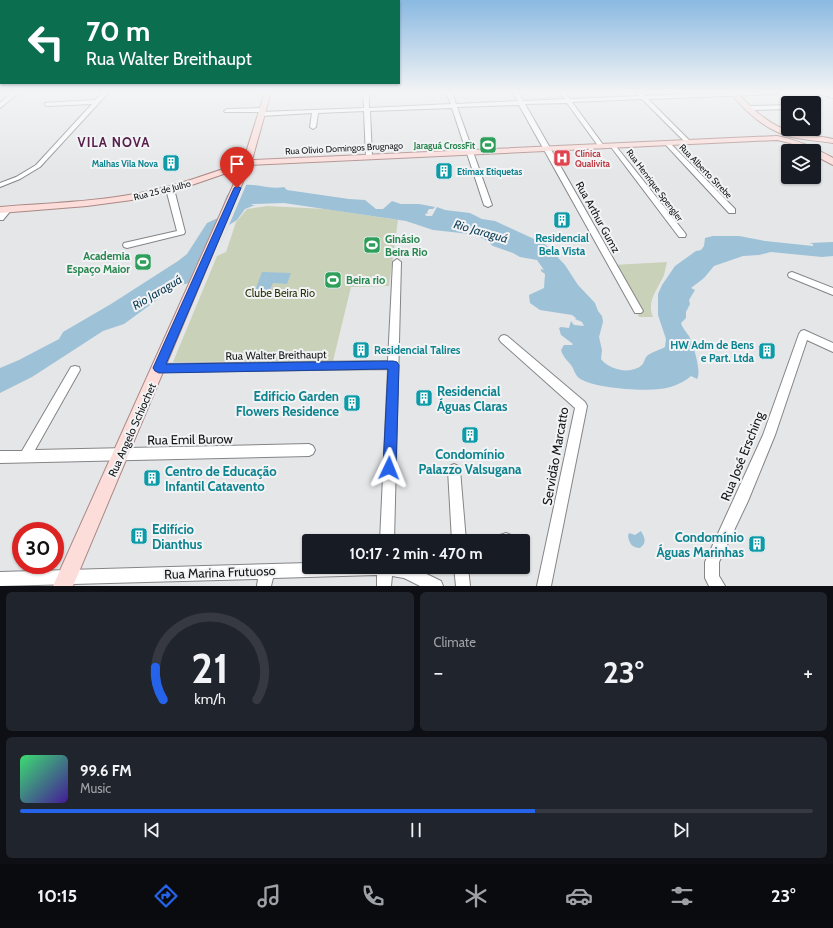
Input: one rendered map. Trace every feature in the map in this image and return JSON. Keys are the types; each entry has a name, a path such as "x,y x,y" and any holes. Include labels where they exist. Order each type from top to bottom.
{"main road":[{"path":"245,168 260,119"},
{"path":"765,119 777,129 791,134 833,140"},
{"path":"777,129 779,134 777,138"},
{"path":"805,144 803,140 812,137"},
{"name":"Rua Olívio Domingos Brugnago","path":"245,168 369,157 777,138 799,144"},
{"name":"Rua Olívio Domingos Brugnago","path":"821,155 833,162"},
{"name":"Rua 25 de Julho","path":"4,209 110,201 170,189 245,168"},
{"name":"Rua Angelo Schiochet","path":"65,581 245,168"}],"street":[{"path":"0,185 18,178 38,166 82,119"},
{"path":"313,127 314,119"},
{"path":"367,119 369,157"},
{"path":"459,119 488,205"},
{"name":"Rua Arthur Gumz","path":"530,119 638,311"},
{"path":"582,119 601,146"},
{"path":"665,119 688,142"},
{"name":"Rua Alberto Strebe","path":"666,143 732,211"},
{"name":"Rua Henrique Spengler","path":"613,146 682,236"},
{"path":"127,245 181,232 170,189"},
{"path":"0,218 4,209"},
{"path":"386,534 397,262"},
{"path":"792,275 833,292"},
{"name":"Rua José Ersching","path":"718,586 712,578 712,562 768,435 804,334 833,348"},
{"name":"Servidão Marcatto","path":"504,340 581,406 544,586"},
{"name":"Rua Walter Breithaupt","path":"159,368 393,365"},
{"path":"24,457 75,370"},
{"name":"Rua Emil Burow","path":"0,457 308,450"},
{"path":"454,470 459,534"},
{"name":"Rua Marina Frutuoso","path":"0,579 65,581 302,570"},
{"path":"264,586 267,571"},
{"path":"384,586 385,574"},
{"name":"Rua Marina Frutuoso","path":"411,574 436,586"},
{"path":"462,574 463,586"}],"green space":[{"name":"Clube Beira Rio","path":"267,206 326,209 398,220 389,286 351,287 333,361 173,362 217,256 226,252 236,222 247,209"},
{"path":"667,262 664,275 652,300 651,311 653,317 639,317 613,265"}],"water":[{"name":"Rio Jaraguá","path":"243,185 274,188 284,187 287,190 365,200 376,209 383,209 392,201 401,204 419,204 435,207 433,209 429,209 427,212 428,213 425,214 426,216 432,216 437,207 445,210 470,213 482,219 495,221 545,244 565,265 578,285 595,303 602,316 603,322 599,337 602,350 601,359 609,366 620,370 632,370 637,368 643,364 646,357 652,352 665,347 666,339 658,315 658,294 662,285 675,266 696,251 701,250 704,246 705,238 713,236 739,236 765,241 813,246 813,244 809,243 833,242 833,256 822,257 771,252 759,255 743,256 714,266 704,278 691,288 695,290 689,300 690,304 686,312 686,318 681,323 689,336 695,351 698,364 697,379 691,376 676,385 666,388 647,390 622,389 586,382 576,375 571,365 564,357 561,350 564,345 573,344 561,335 559,328 569,328 571,321 574,325 584,326 582,322 575,319 576,318 572,315 540,310 530,303 529,295 544,288 545,274 541,271 541,269 544,270 537,260 520,257 493,246 484,239 470,234 433,230 406,221 284,203 253,204 251,205 255,205 245,209 237,220 229,225 213,261 190,283 176,286 124,324 103,331 32,377 0,393 0,368 19,360 59,339 63,332 111,304 178,261 187,254 207,223 218,218 227,195 235,188"},
{"path":"262,272 291,273 287,284 273,283 268,294 254,293"},
{"path":"641,531 644,538 644,544 640,548 631,545 628,536 629,533 635,535"}],"pier":[{"path":"242,183 247,183 211,267 198,281 187,286 231,189"}],"place":[{"name":"Jaraguá CrossFit","path":"488,145"},
{"name":"Clínica Qualivita","path":"562,158"},
{"name":"Malhas Vila Nova","path":"171,163"},
{"name":"Etimax Etiquetas","path":"444,171"},
{"name":"Residencial Bela Vista","path":"562,220"},
{"name":"Ginásio Beira Rio","path":"372,245"},
{"name":"Academia Espaço Maior","path":"143,262"},
{"name":"Beira rio","path":"333,280"},
{"name":"Residencial Talires","path":"361,350"},
{"name":"HW Adm de Bens e Part. Ltda","path":"767,351"},
{"name":"Residencial Águas Claras","path":"424,398"},
{"name":"Edificio Garden Flowers Residence","path":"352,403"},
{"name":"Condomínio Palazzo Valsugana","path":"470,435"},
{"name":"Centro de Educação Infantil Catavento","path":"152,478"},
{"name":"Edifício Dianthus","path":"139,536"},
{"name":"Condomínio Águas Marinhas","path":"757,544"}],"district":[{"name":"VILA NOVA","path":"114,142"}],"route":[{"path":"237,188 159,368 393,365 389,468"}]}
